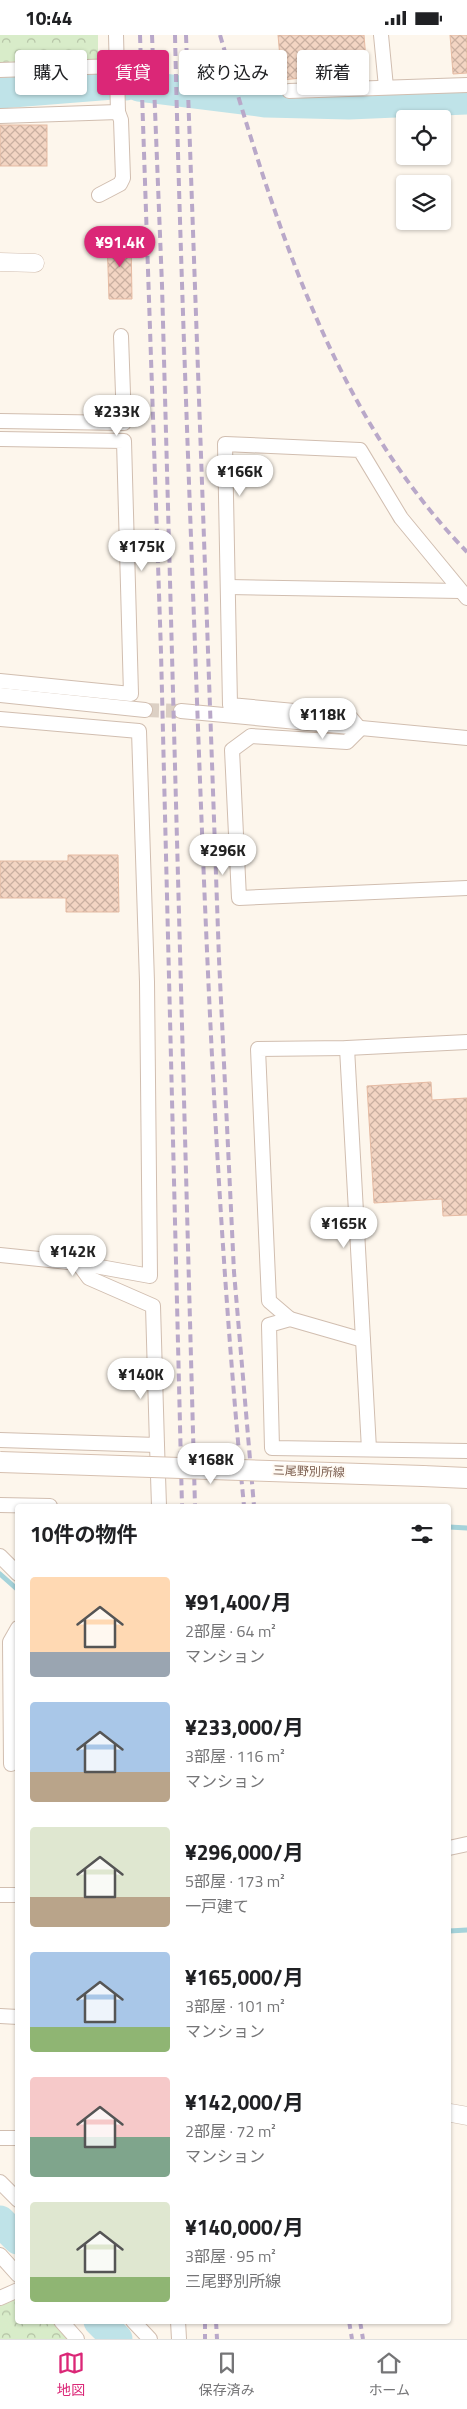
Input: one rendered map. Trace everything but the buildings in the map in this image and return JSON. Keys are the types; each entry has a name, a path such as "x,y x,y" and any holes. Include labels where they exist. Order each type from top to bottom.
{"main road":[{"name":"三尾野別所線","path":"0,1462 467,1478"}],"street":[{"path":"116,35 116,50"},
{"path":"381,35 386,87"},
{"path":"0,70 97,71"},
{"path":"289,91 467,85"},
{"path":"99,195 120,184 123,178 121,120 118,112 117,95"},
{"path":"0,116 118,112"},
{"path":"0,262 35,263"},
{"path":"0,681 131,694 121,336"},
{"path":"0,421 124,423"},
{"path":"0,439 124,441"},
{"path":"360,729 349,715 230,705 225,444 360,450 401,518 463,594"},
{"path":"228,587 463,594"},
{"path":"0,695 145,710"},
{"path":"181,711 467,738"},
{"path":"0,719 139,731 147,982 150,1276 78,1263 0,1255"},
{"path":"360,729 347,742 251,737 232,750 239,898 467,889"},
{"path":"363,1340 290,1319 269,1301 258,1049 347,1048 467,1042"},
{"path":"347,1048 369,1449"},
{"path":"78,1263 89,1278 153,1306 159,1504"},
{"path":"290,1319 269,1325 272,1448 467,1451"},
{"path":"0,1440 157,1445"},
{"path":"0,1505 15,1505"},
{"path":"0,1556 15,1571"},
{"path":"10,1764 10,1642 15,1633"},
{"path":"451,1848 467,1844"},
{"path":"0,1895 15,1895"},
{"path":"0,2016 15,2017"},
{"path":"0,2138 15,2138"},
{"path":"0,2182 15,2197"},
{"path":"0,2255 15,2272"},
{"path":"0,2298 15,2291"},
{"path":"63,2324 77,2339"},
{"path":"136,2324 150,2339"},
{"path":"178,2324 178,2339"}],"green space":[{"path":"0,35 98,35 97,60 87,60 87,50 15,50 15,62 0,62"},
{"path":"15,2292 15,2324 64,2324 77,2339 0,2339 0,2300"}],"waterway":[{"path":"0,93 97,85"},
{"path":"169,90 266,102 349,104 467,99"},
{"path":"451,1527 467,1528"},
{"path":"0,1574 15,1587"},
{"path":"451,1931 467,1930"},
{"path":"0,2221 15,2236"},
{"path":"102,2324 117,2339"}],"tunnel":[{"path":"145,710 181,711"}],"railway":[{"path":"140,35 161,652 182,1504"},
{"path":"152,35 162,285 195,1504"},
{"path":"175,35 179,201 209,1003 227,1305 244,1504"},
{"path":"186,35 219,959 234,1272 254,1504"},
{"path":"220,35 262,173 286,242 313,310 343,375 379,438 420,497 467,552"},
{"path":"205,2324 205,2339"},
{"path":"216,2324 217,2339"},
{"path":"350,2324 352,2339"},
{"path":"360,2324 363,2339"}]}
